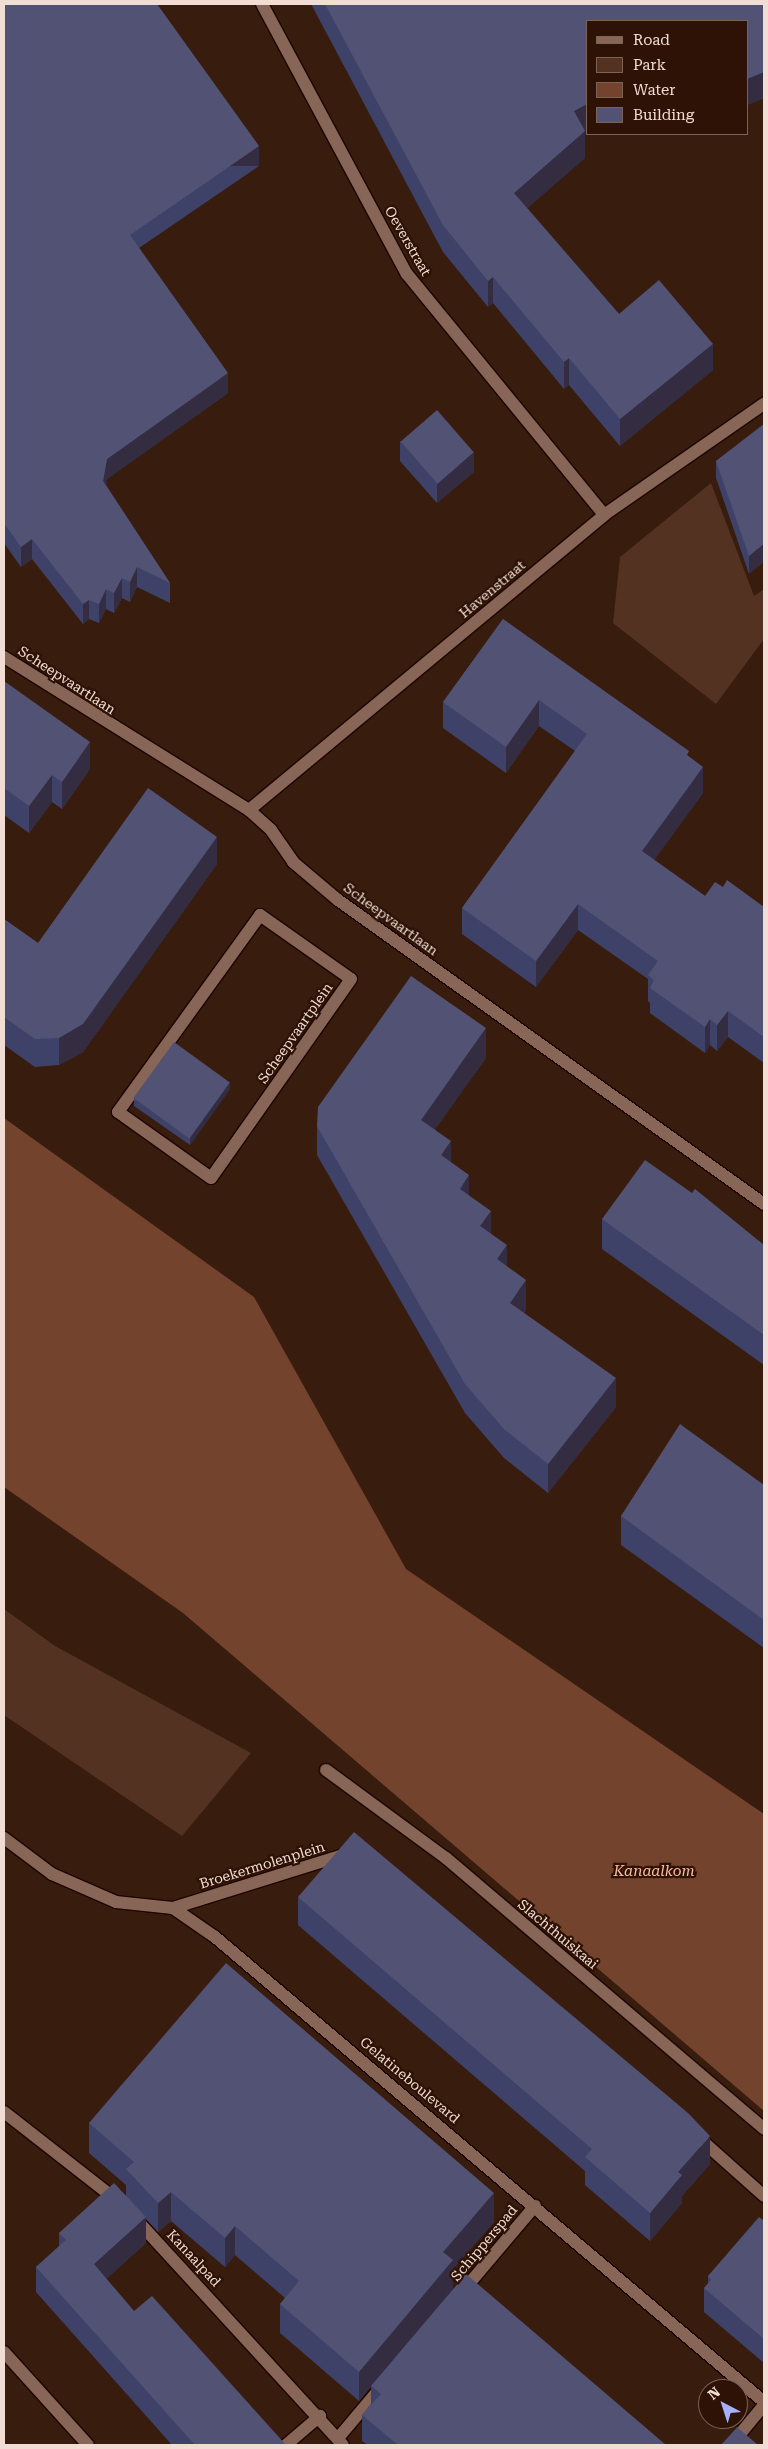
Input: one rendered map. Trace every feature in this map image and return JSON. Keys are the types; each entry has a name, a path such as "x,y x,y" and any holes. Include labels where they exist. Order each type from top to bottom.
{"street":[{"name":"Oeverstraat","path":"262,4 407,274 604,515"},
{"name":"Havenstraat","path":"249,810 604,515 764,404"},
{"name":"Scheepvaartlaan","path":"4,657 249,810 272,830 294,862 338,900 764,1204"},
{"name":"Scheepvaartplein","path":"260,915 351,979 212,1178 118,1112 260,915"},
{"name":"Slachthuiskaai","path":"326,1770 446,1858 764,2129"},
{"path":"4,1838 52,1874 116,1902 173,1908"},
{"name":"Broekermolenplein","path":"173,1908 360,1850"},
{"name":"Gelatineboulevard","path":"173,1908 247,1962 764,2403"},
{"name":"Kanaalpad","path":"4,2112 118,2201 320,2416 341,2441"},
{"path":"687,2128 764,2196"},
{"name":"Schipperspad","path":"453,2303 535,2206"},
{"path":"4,2352 88,2445"},
{"path":"341,2441 389,2377"},
{"path":"731,2445 764,2403"},
{"path":"286,2445 320,2416"}],"green space":[{"path":"711,483 754,596 764,589 764,639 716,704 613,623 620,557"},
{"path":"4,1609 55,1646 251,1753 182,1836 4,1715"}],"water":[{"name":"Kanaalkom","path":"4,1118 254,1297 406,1569 764,1814 764,2111 183,1613 4,1487"}],"building":[{"path":"4,4 157,4 259,146 130,235 228,373 107,459 103,481 170,583 137,567 130,582 122,578 114,593 106,589 99,604 89,600 83,604 32,539 21,547 4,523"},
{"path":"325,4 764,4 764,72 748,79 748,20 586,20 586,105 574,111 585,131 514,193 619,314 659,280 713,344 620,419 569,358 564,362 493,277 488,281 443,225"},
{"path":"437,410 474,452 438,484 401,441"},
{"path":"764,424 764,544 749,556 716,461"},
{"path":"503,619 689,751 687,755 703,767 642,851 705,896 715,882 723,887 727,880 764,907 764,1037 728,1011 717,1025 710,1019 705,1027 650,988 654,980 648,975 658,961 578,904 536,961 462,908 587,734 539,700 506,747 443,702"},
{"path":"4,681 90,742 62,782 52,775 29,806 4,788"},
{"path":"148,788 217,837 83,1024 59,1038 35,1039 4,1017 4,919 38,943"},
{"path":"411,976 486,1028 421,1120 451,1141 441,1155 469,1175 460,1189 491,1211 480,1226 507,1245 497,1259 526,1280 510,1303 616,1378 548,1464 504,1429 465,1384 317,1126 318,1107"},
{"path":"174,1042 230,1083 189,1138 133,1098"},
{"path":"645,1160 692,1193 695,1189 764,1245 764,1335 602,1219"},
{"path":"680,1424 764,1485 764,1620 621,1516"},
{"path":"354,1832 688,2113 710,2136 678,2172 682,2175 650,2213 585,2157 592,2149 298,1897"},
{"path":"226,1963 494,2193 443,2252 453,2260 359,2372 280,2304 299,2281 235,2226 225,2238 171,2192 158,2203 126,2169 134,2162 89,2123"},
{"path":"114,2183 146,2217 94,2264 134,2311 152,2296 286,2445 195,2445 36,2267 66,2240 59,2233"},
{"path":"759,2217 763,2220 764,2218 764,2339 704,2288 711,2280 708,2276"},
{"path":"466,2274 666,2445 398,2445 362,2415 381,2394 371,2386"},
{"path":"735,2429 739,2429 758,2445 721,2445"}]}
